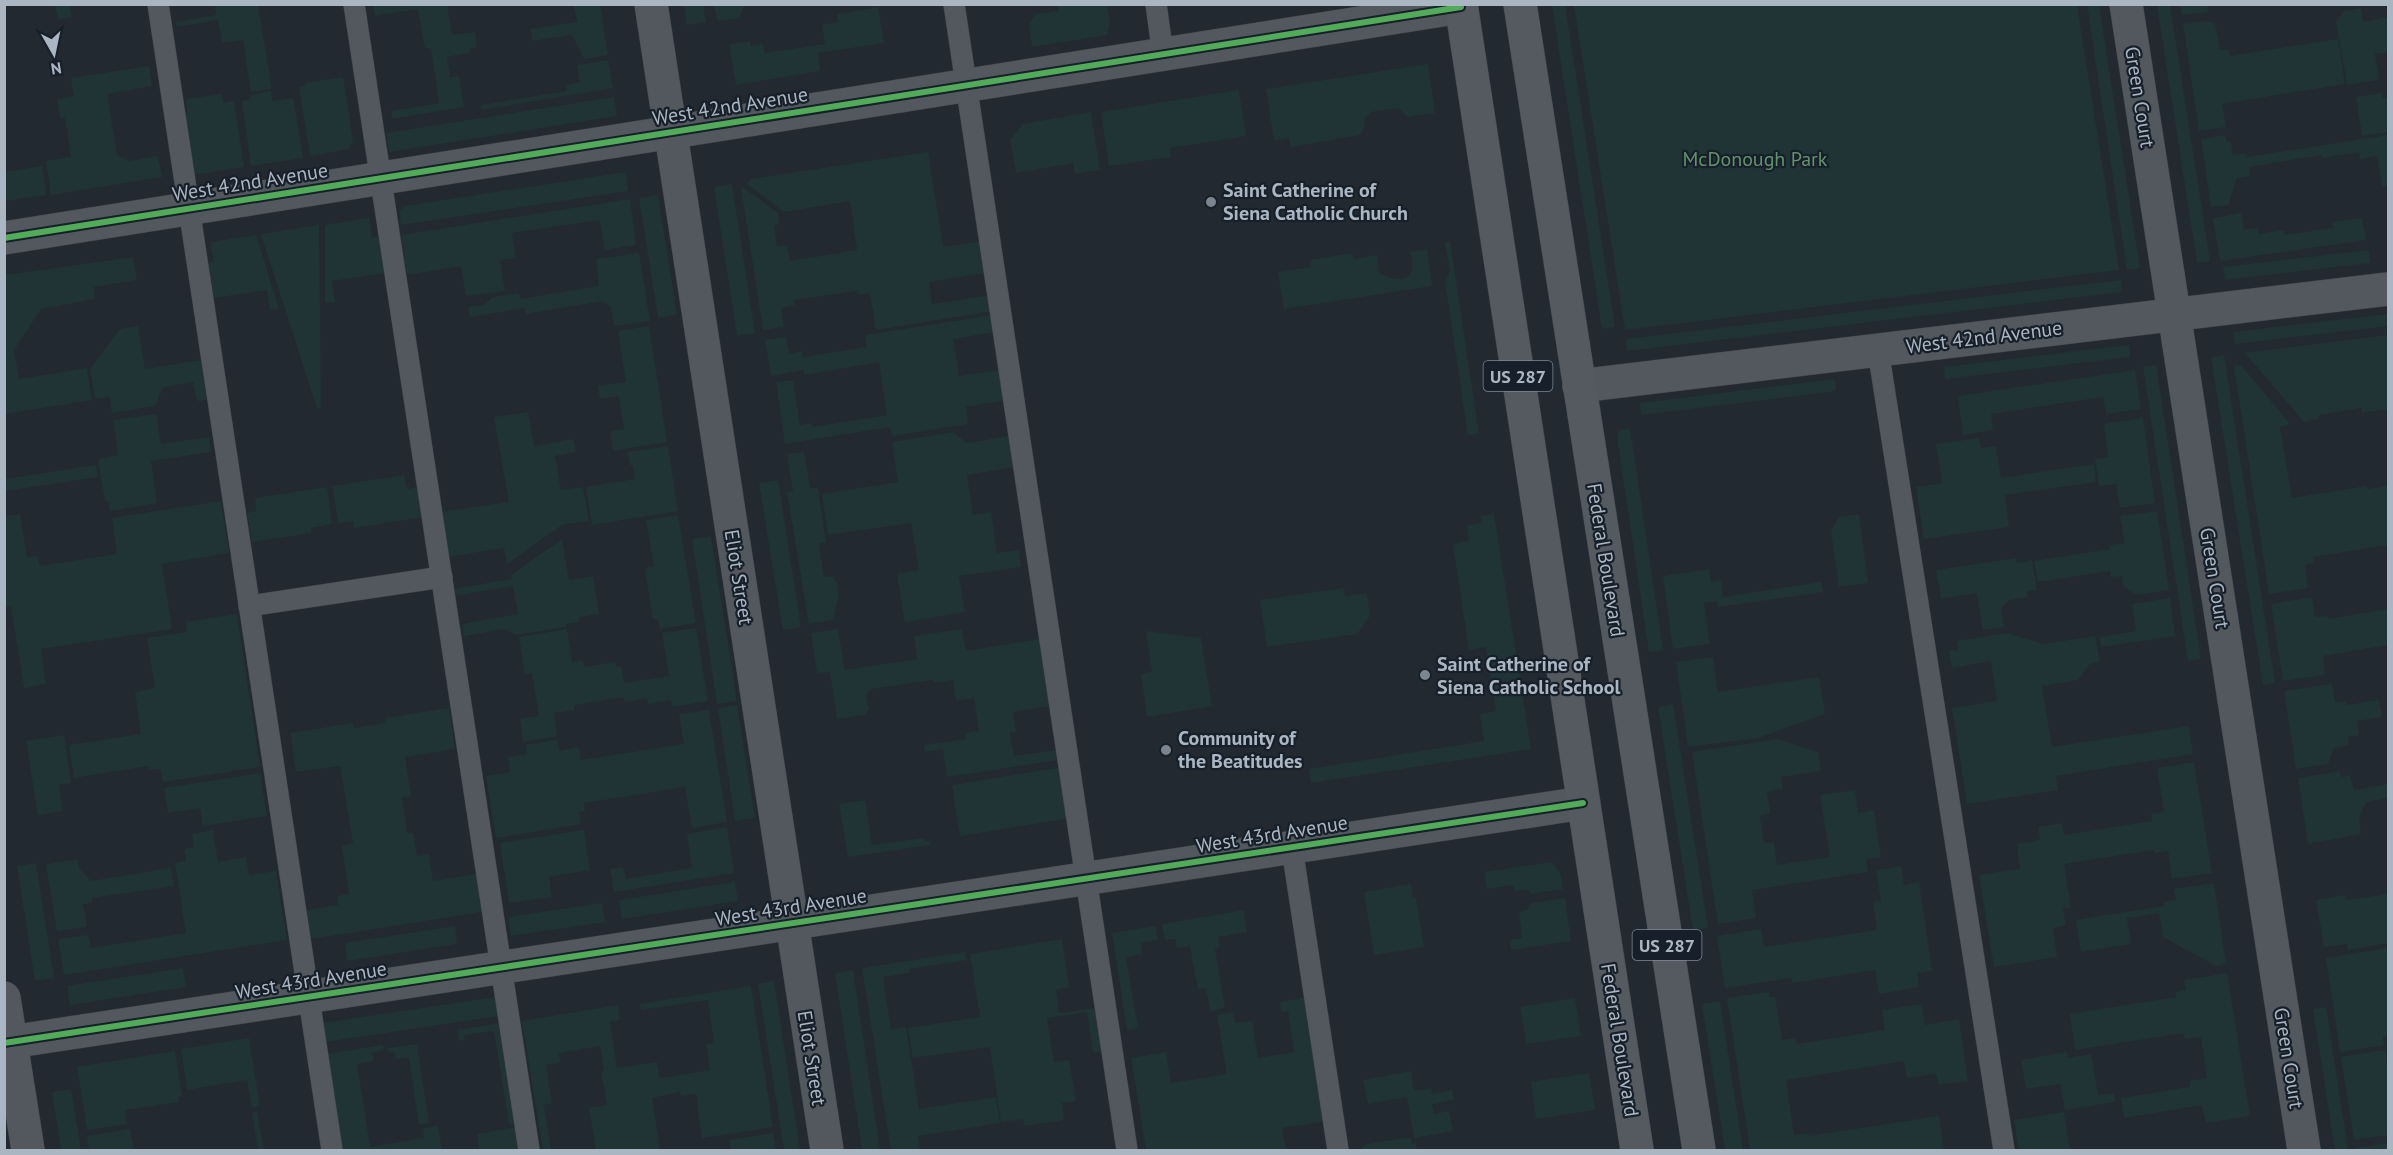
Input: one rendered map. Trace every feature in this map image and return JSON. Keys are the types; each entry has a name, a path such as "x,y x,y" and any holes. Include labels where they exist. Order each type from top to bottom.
{"main road":[{"name":"Federal Boulevard","path":"1520,4 1699,1150"},
{"name":"Federal Boulevard","path":"1461,6 1637,1150"}],"street":[{"name":"Eliot Street","path":"651,4 827,1150"},
{"name":"Green Court","path":"2126,4 2304,1150"},
{"name":"West 42nd Avenue","path":"4,238 1461,6"},
{"name":"West 42nd Avenue","path":"1580,386 2388,289"},
{"name":"West 43rd Avenue","path":"8,1042 1583,803"},
{"path":"4,998 8,1042 28,1150"}],"lane":[{"path":"158,4 332,1150"},
{"path":"354,4 529,1150"},
{"path":"954,4 1127,1150"},
{"path":"1156,4 1163,55"},
{"path":"1878,350 2004,1150"},
{"path":"249,606 442,577"},
{"path":"1293,848 1338,1150"}],"green space":[{"path":"714,4 752,5 744,6 739,18 717,21"},
{"path":"55,5 70,5 72,17 58,19"},
{"path":"215,5 258,5 272,89 251,92 243,40 222,43 218,20 176,27 175,22 216,15"},
{"path":"373,5 447,5 452,35 475,32 477,47 470,49 471,52 447,57 450,77 459,76 464,107 392,119 391,111 439,103 431,48 425,48 418,9 375,16"},
{"path":"574,5 600,5 608,55 584,59 572,35 532,41 530,29 577,22"},
{"path":"684,5 703,5 706,22 687,25"},
{"path":"1058,5 1107,5 1110,23 1107,35 1032,47 1029,24 1036,14 1059,11"},
{"path":"1552,5 1565,5 1615,327 1602,329"},
{"name":"McDonough Park","path":"1574,5 2077,5 2119,270 1625,330"},
{"path":"2087,5 2099,5 2140,268 2127,270"},
{"path":"2157,5 2170,5 2210,261 2197,263"},
{"path":"2180,5 2207,5 2208,12 2182,15"},
{"path":"878,7 884,43 818,53 820,71 736,85 729,44 750,41 751,46 763,44 765,53 825,44 822,25 838,22 837,14"},
{"path":"2361,8 2363,22 2388,17 2388,52 2375,54 2379,80 2347,85 2336,21 2344,11"},
{"path":"2206,21 2215,23 2220,50 2228,49 2230,56 2338,39 2345,84 2222,104 2226,127 2199,131 2183,24"},
{"path":"608,60 613,88 481,110 480,105 567,91 566,85 580,82 577,65"},
{"path":"1428,64 1435,113 1408,117 1398,108 1371,112 1364,120 1365,126 1360,135 1291,147 1289,138 1274,141 1266,89"},
{"path":"149,66 152,86 107,94 117,155 129,161 158,156 162,177 51,195 46,161 71,157 65,118 60,118 57,99 74,96 71,78"},
{"path":"343,77 353,141 349,149 310,156 299,87 306,85 305,83"},
{"path":"1239,90 1246,136 1170,148 1171,157 1109,166 1101,112"},
{"path":"271,91 272,101 293,98 303,158 251,166 242,101 250,100 249,95"},
{"path":"2382,93 2383,98 2388,97 2388,132 2362,136 2356,97"},
{"path":"222,94 223,103 234,101 244,167 192,175 183,117 187,111 186,99"},
{"path":"614,97 617,116 389,152 386,133"},
{"path":"1091,112 1100,170 1075,174 1073,163 1016,173 1010,140 1023,124"},
{"path":"2225,135 2227,142 2231,142 2233,155 2246,153 2247,157 2388,135 2388,185 2382,186 2377,156 2360,159 2359,152 2322,158 2321,155 2249,167 2250,176 2237,178 2228,205 2211,207 2201,139"},
{"path":"928,152 943,247 984,241 989,272 929,282 932,304 991,295 993,311 876,330 870,293 858,295 857,291 794,300 795,305 781,308 784,327 763,330 741,188 778,213 779,224 774,226 777,247 787,245 790,261 857,250 850,201 784,212 747,184 751,179"},
{"path":"42,166 46,195 5,201 5,172"},
{"path":"626,172 628,191 401,225 399,211 405,206"},
{"path":"732,184 755,333 737,336 714,187"},
{"path":"658,195 677,315 658,318 639,198"},
{"path":"630,199 636,245 605,250 600,220 512,233 516,258 500,260 505,291 466,296 461,266 407,275 401,235"},
{"path":"2241,213 2244,229 2258,228 2259,234 2284,230 2285,235 2333,228 2332,222 2362,218 2366,240 2220,261 2213,218"},
{"path":"369,218 372,237 380,236 386,273 332,281 335,302 325,303 325,225"},
{"path":"319,225 321,407 317,408 261,234"},
{"path":"256,235 279,309 270,310 267,290 214,298 207,264 214,262 210,242"},
{"path":"1450,241 1479,434 1468,435 1445,282 1450,272 1445,242"},
{"path":"1427,249 1432,286 1284,309 1278,272 1311,267 1310,260 1352,253 1354,259 1377,255 1379,272 1398,279 1411,273 1410,252"},
{"path":"2369,250 2370,263 2225,280 2223,267"},
{"path":"639,253 650,321 614,326 611,307 602,301 526,314 525,308 470,317 468,307 484,305 493,297 519,293 520,299 599,286 596,259"},
{"path":"133,257 137,280 94,287 95,299 41,309 14,350 19,379 87,368 92,400 5,414 5,275"},
{"path":"2121,280 2122,292 1627,351 1626,339"},
{"path":"2388,314 2388,326 2235,344 2233,332"},
{"path":"993,315 995,332 953,339 959,376 1001,370 1006,400 966,407 968,424 892,436 890,427 785,444 776,382 793,380 800,425 812,423 813,427 887,415 879,362 804,375 803,370 771,376 765,340 786,337 789,354 802,351 803,357 867,347 865,335"},
{"path":"138,326 145,369 201,360 207,400 197,401 193,382 163,387 155,406 112,413 110,397 95,399 90,369 120,329"},
{"path":"649,326 667,442 613,451 610,431 624,429 619,396 600,399 598,386 626,382 618,331"},
{"path":"2388,335 2388,409 2362,413 2361,408 2319,415 2319,419 2304,422 2245,353"},
{"path":"2129,345 2130,357 1945,379 1944,367"},
{"path":"2224,355 2275,683 2263,685 2211,357"},
{"path":"2156,365 2201,659 2188,661 2143,367"},
{"path":"2241,365 2290,424 2280,427 2292,498 2366,486 2367,489 2388,486 2388,545 2313,557 2314,563 2305,565 2308,588 2269,594 2234,366"},
{"path":"2135,370 2141,409 2106,414 2103,397 1991,414 1993,430 1963,435 1958,396"},
{"path":"1835,379 1836,391 1641,415 1640,403"},
{"path":"528,412 534,446 573,439 576,452 555,456 561,490 583,487 589,521 562,525 507,564 504,548 448,557 441,512 509,502 494,417"},
{"path":"156,414 161,444 209,437 211,452 151,461 157,503 110,511 108,501 105,501 98,459 118,455 113,420"},
{"path":"2143,418 2155,503 2120,508 2116,484 2099,486 2095,459 2108,457 2104,424"},
{"path":"1630,428 1663,650 1649,652 1617,437 1619,430"},
{"path":"953,432 967,443 1015,435 1020,466 967,475 973,515 991,512 997,553 1019,550 1021,567 959,576 965,612 905,622 897,574 919,570 911,523 828,535 822,494 898,482 892,442"},
{"path":"1979,438 1981,448 1996,446 2001,478 2094,464 2096,482 2005,495 2009,527 1924,539 1916,487 1942,483 1936,444"},
{"path":"668,446 678,511 592,525 586,487 635,479 633,465 630,465 627,452"},
{"path":"804,452 810,488 818,488 826,542 819,544 824,577 834,576 839,595 833,620 809,624 787,492 793,491 787,454"},
{"path":"96,465 98,477 5,491 5,479"},
{"path":"404,475 407,489 419,487 423,517 354,528 353,521 338,523 332,486"},
{"path":"778,480 801,627 783,630 759,483"},
{"path":"327,487 332,524 311,528 311,533 252,542 247,513 256,511 255,498"},
{"path":"221,501 229,553 162,564 172,629 41,649 46,684 24,688 11,606 6,607 5,516 20,514 27,557 38,556 40,566 117,554 112,518"},
{"path":"2157,511 2169,590 2137,595 2124,587 2122,576 2111,577 2110,571 2038,582 2034,561 2110,549 2110,545 2125,543 2120,516"},
{"path":"1494,514 1531,749 1311,783 1309,769 1484,741 1480,714 1496,711 1486,647 1469,650 1453,544 1469,541 1467,525 1482,523 1481,516"},
{"path":"1859,514 1868,583 1839,587 1831,531 1839,517"},
{"path":"678,515 696,623 660,629 658,619 653,619 645,568 654,566 646,520"},
{"path":"711,536 737,701 717,704 692,539"},
{"path":"562,539 569,580 593,576 599,614 579,617 579,622 566,624 566,627 517,635 505,629 464,636 462,624 518,614 513,586 453,596 452,589 512,579 511,575"},
{"path":"2016,558 2017,563 2032,560 2037,590 2027,591 2027,597 2009,600 2001,608 2004,627 1983,630 1977,593 1941,599 1936,570"},
{"path":"1709,569 1711,582 1721,580 1723,597 1821,582 1823,592 1718,607 1717,601 1704,603 1710,644 1673,649 1663,576"},
{"path":"1344,588 1345,596 1367,593 1370,616 1357,634 1267,647 1260,600"},
{"path":"2312,597 2315,617 2327,616 2328,619 2388,609 2388,645 2323,656 2325,675 2283,681 2271,604"},
{"path":"2170,598 2175,636 2101,647 2100,637 2136,631 2132,604"},
{"path":"237,614 260,767 163,782 161,769 149,770 148,766 74,778 69,745 141,734 135,692 155,688 147,638 187,632 186,622"},
{"path":"696,628 708,701 672,707 671,700 648,704 647,698 625,702 623,697 574,705 574,710 554,713 557,736 523,742 520,719 539,716 532,673 525,674 519,637 567,629 572,662 583,660 584,667 615,662 616,667 621,666 624,683 669,676 662,633"},
{"path":"838,629 845,670 917,659 914,636 962,629 966,651 1040,639 1051,706 1013,712 1016,732 1010,733 1014,756 1056,750 1058,760 947,777 943,749 925,752 924,745 966,739 966,733 979,731 974,698 956,701 953,680 935,683 932,680 871,689 866,694 869,709 864,715 837,719 830,672 817,673 811,633"},
{"path":"1146,631 1201,638 1212,706 1147,717 1141,674 1152,672"},
{"path":"2007,633 2043,644 2095,636 2100,662 2090,664 2078,680 2042,686 2052,747 2189,726 2193,754 2056,776 2058,790 1967,804 1952,708 1997,701 1991,661 1952,668 1949,651 1958,650 1957,641"},
{"path":"1713,657 1718,692 1819,677 1825,714 1758,738 1688,747 1676,662"},
{"path":"2332,684 2335,702 2346,701 2347,705 2379,700 2382,717 2357,721 2359,735 2348,737 2349,745 2334,748 2328,764 2296,769 2284,691"},
{"path":"1673,704 1708,928 1693,930 1658,707"},
{"path":"737,705 755,818 735,821 718,708"},
{"path":"449,708 455,749 405,757 411,796 402,798 407,833 413,833 417,856 429,854 433,881 476,874 482,912 311,939 306,910 338,905 337,896 349,894 342,846 353,843 340,766 296,772 290,733 353,723 354,728 386,723 385,718"},
{"path":"709,710 727,822 692,828 685,787 584,803 585,811 579,812 581,824 496,838 486,776 510,772 508,757 527,754 526,745 557,740 559,751 579,747 581,760 684,744 679,714"},
{"path":"64,735 71,783 59,785 63,811 38,815 26,741"},
{"path":"1778,739 1818,752 1821,771 1781,777 1783,789 1767,792 1770,813 1760,816 1764,843 1774,842 1777,865 1830,857 1820,795 1855,790 1858,813 1874,810 1881,857 1866,859 1868,872 1752,890 1756,918 1718,924 1692,752"},
{"path":"2194,762 2212,873 2172,879 2168,851 2154,853 2153,850 2064,864 2071,907 2063,909 2066,925 2053,928 2057,957 1994,967 1979,875 2020,869 2017,844 2040,840 2038,827 2062,823 2064,835 2152,821 2151,814 2164,812 2157,768"},
{"path":"1063,767 1071,818 960,836 952,785"},
{"path":"2340,771 2341,777 2350,775 2354,790 2388,784 2388,798 2366,802 2359,817 2361,834 2308,844 2298,778"},
{"path":"260,773 267,816 203,826 200,808 168,813 164,788"},
{"path":"865,800 872,845 924,838 925,842 930,841 930,845 848,857 839,804"},
{"path":"727,827 734,873 614,892 610,869 623,867 626,879 692,868 687,834"},
{"path":"213,830 218,862 246,857 249,875 276,871 287,940 64,975 58,939 88,935 91,948 186,933 175,863 186,861 184,849 194,847 192,834"},
{"path":"584,830 590,870 549,877 552,897 509,903 500,843"},
{"path":"78,859 79,868 91,881 171,868 174,886 92,898 92,903 83,904 87,927 57,931 46,864"},
{"path":"1552,862 1561,875 1563,889 1530,894 1529,890 1515,891 1514,885 1487,889 1484,872"},
{"path":"36,863 54,978 35,981 17,866"},
{"path":"1901,866 1904,885 1919,882 1932,971 1917,973 1919,987 1879,994 1875,970 1792,983 1791,978 1725,988 1717,936 1761,929 1764,947 1877,930 1873,902 1881,901 1876,870"},
{"path":"735,882 738,901 622,919 619,900"},
{"path":"2214,883 2226,964 2216,966 2163,937 2159,913 2127,918 2131,944 2081,952 2076,920 2164,906 2164,902 2176,900 2174,889"},
{"path":"1411,884 1413,898 1416,898 1424,947 1374,955 1364,892"},
{"path":"2388,894 2388,943 2348,950 2347,944 2324,947 2316,900 2345,895 2346,900"},
{"path":"1565,898 1571,941 1511,950 1510,940 1522,938 1519,912 1527,910 1531,903"},
{"path":"602,903 605,922 511,936 508,917"},
{"path":"1244,910 1247,932 1218,937 1220,947 1215,948 1225,1008 1210,1011 1206,988 1198,989 1190,946 1177,948 1175,939 1165,940 1162,924"},
{"path":"455,926 457,944 347,961 345,943"},
{"path":"1156,926 1158,940 1141,943 1142,954 1126,957 1138,1028 1127,1030 1112,933"},
{"path":"1062,939 1069,987 1056,990 1059,1013 1098,1008 1104,1051 1093,1053 1087,1012 1047,1018 1054,1062 1069,1060 1076,1101 1062,1103 1064,1120 1024,1126 1023,1119 1001,1122 990,1047 913,1058 908,1028 980,1017 970,954"},
{"path":"2388,948 2388,1035 2383,1036 2384,1045 2340,1052 2326,958"},
{"path":"965,952 967,960 909,969 909,973 883,977 891,1029 906,1027 919,1109 996,1097 1000,1123 918,1136 920,1150 891,1150 862,968"},
{"path":"183,968 186,987 70,1005 67,986"},
{"path":"853,970 880,1150 862,1150 835,973"},
{"path":"2227,973 2250,1116 2206,1123 2202,1105 2124,1118 2121,1098 2190,1087 2190,1081 2207,1078 2201,1037 2185,1039 2183,1033 2075,1050 2070,1014 2176,997 2176,992 2186,990 2184,980"},
{"path":"774,981 800,1150 784,1150 758,984"},
{"path":"751,986 773,1127 702,1138 696,1094 681,1096 680,1092 652,1098 660,1150 596,1150 589,1108 607,1105 601,1071 604,1070 600,1046 559,1053 560,1063 546,1065 552,1103 544,1105 551,1150 543,1150 522,1021 618,1005 620,1020 610,1022 617,1068 657,1062 660,1078 710,1070 706,1045 714,1043 708,1000 641,1010 640,1004"},
{"path":"1769,992 1770,997 1775,997 1782,1040 1795,1038 1797,1044 1885,1030 1882,1010 1922,1004 1925,1025 1959,1019 1968,1081 1938,1085 1936,1074 1907,1078 1904,1061 1786,1080 1794,1135 1808,1133 1809,1136 1939,1116 1944,1150 1750,1150 1727,998"},
{"path":"496,997 499,1016 325,1042 322,1023"},
{"path":"1307,997 1327,1121 1282,1128 1286,1150 1146,1150 1131,1058 1166,1052 1171,1083 1227,1074 1217,1015 1233,1012 1235,1023 1252,1021 1258,1058 1294,1052 1288,1011 1281,1012 1280,1002"},
{"path":"1575,998 1581,1036 1526,1044 1520,1007"},
{"path":"1720,1001 1743,1150 1725,1150 1702,1004"},
{"path":"2326,1007 2348,1150 2335,1150 2313,1009"},
{"path":"500,1023 516,1123 509,1124 494,1031 464,1035 465,1040 459,1041 457,1030"},
{"path":"249,1038 260,1106 252,1108 247,1080 187,1090 181,1049"},
{"path":"417,1044 429,1123 419,1125 409,1058 396,1059 394,1051 389,1052 388,1048"},
{"path":"383,1045 384,1050 372,1052 374,1061 357,1064 370,1147 424,1138 423,1128 438,1126 442,1150 342,1150 327,1054"},
{"path":"2385,1050 2388,1067 2388,1135 2354,1140 2341,1057"},
{"path":"175,1051 182,1096 178,1097 179,1102 125,1110 127,1124 87,1130 77,1067"},
{"path":"2067,1052 2068,1058 2091,1054 2098,1095 2114,1093 2115,1102 2065,1110 2060,1084 2026,1089 2021,1060"},
{"path":"1411,1071 1414,1091 1431,1088 1432,1094 1452,1090 1454,1100 1432,1104 1434,1114 1449,1111 1453,1131 1414,1138 1407,1097 1368,1104 1363,1080"},
{"path":"1589,1073 1595,1110 1536,1119 1531,1082"},
{"path":"71,1089 81,1150 61,1150 52,1092"},
{"path":"257,1111 264,1150 258,1150 252,1112"},
{"path":"2064,1112 2070,1150 2019,1150 2014,1120"},
{"path":"518,1127 522,1150 479,1150 477,1134"},
{"path":"130,1129 134,1150 89,1150 87,1136"},
{"path":"773,1133 776,1150 731,1150 729,1140"},
{"path":"1411,1137 1412,1144 1416,1143 1417,1150 1359,1150 1367,1144"},
{"path":"2388,1143 2388,1150 2355,1150 2355,1148"}],"cycle path":[{"path":"4,238 1461,7"},
{"path":"4,1043 1583,803"}],"place":[{"name":"Saint Catherine of Siena Catholic Church","path":"1211,202"},
{"name":"Saint Catherine of Siena Catholic School","path":"1425,675"},
{"name":"Community of the Beatitudes","path":"1166,750"}]}
